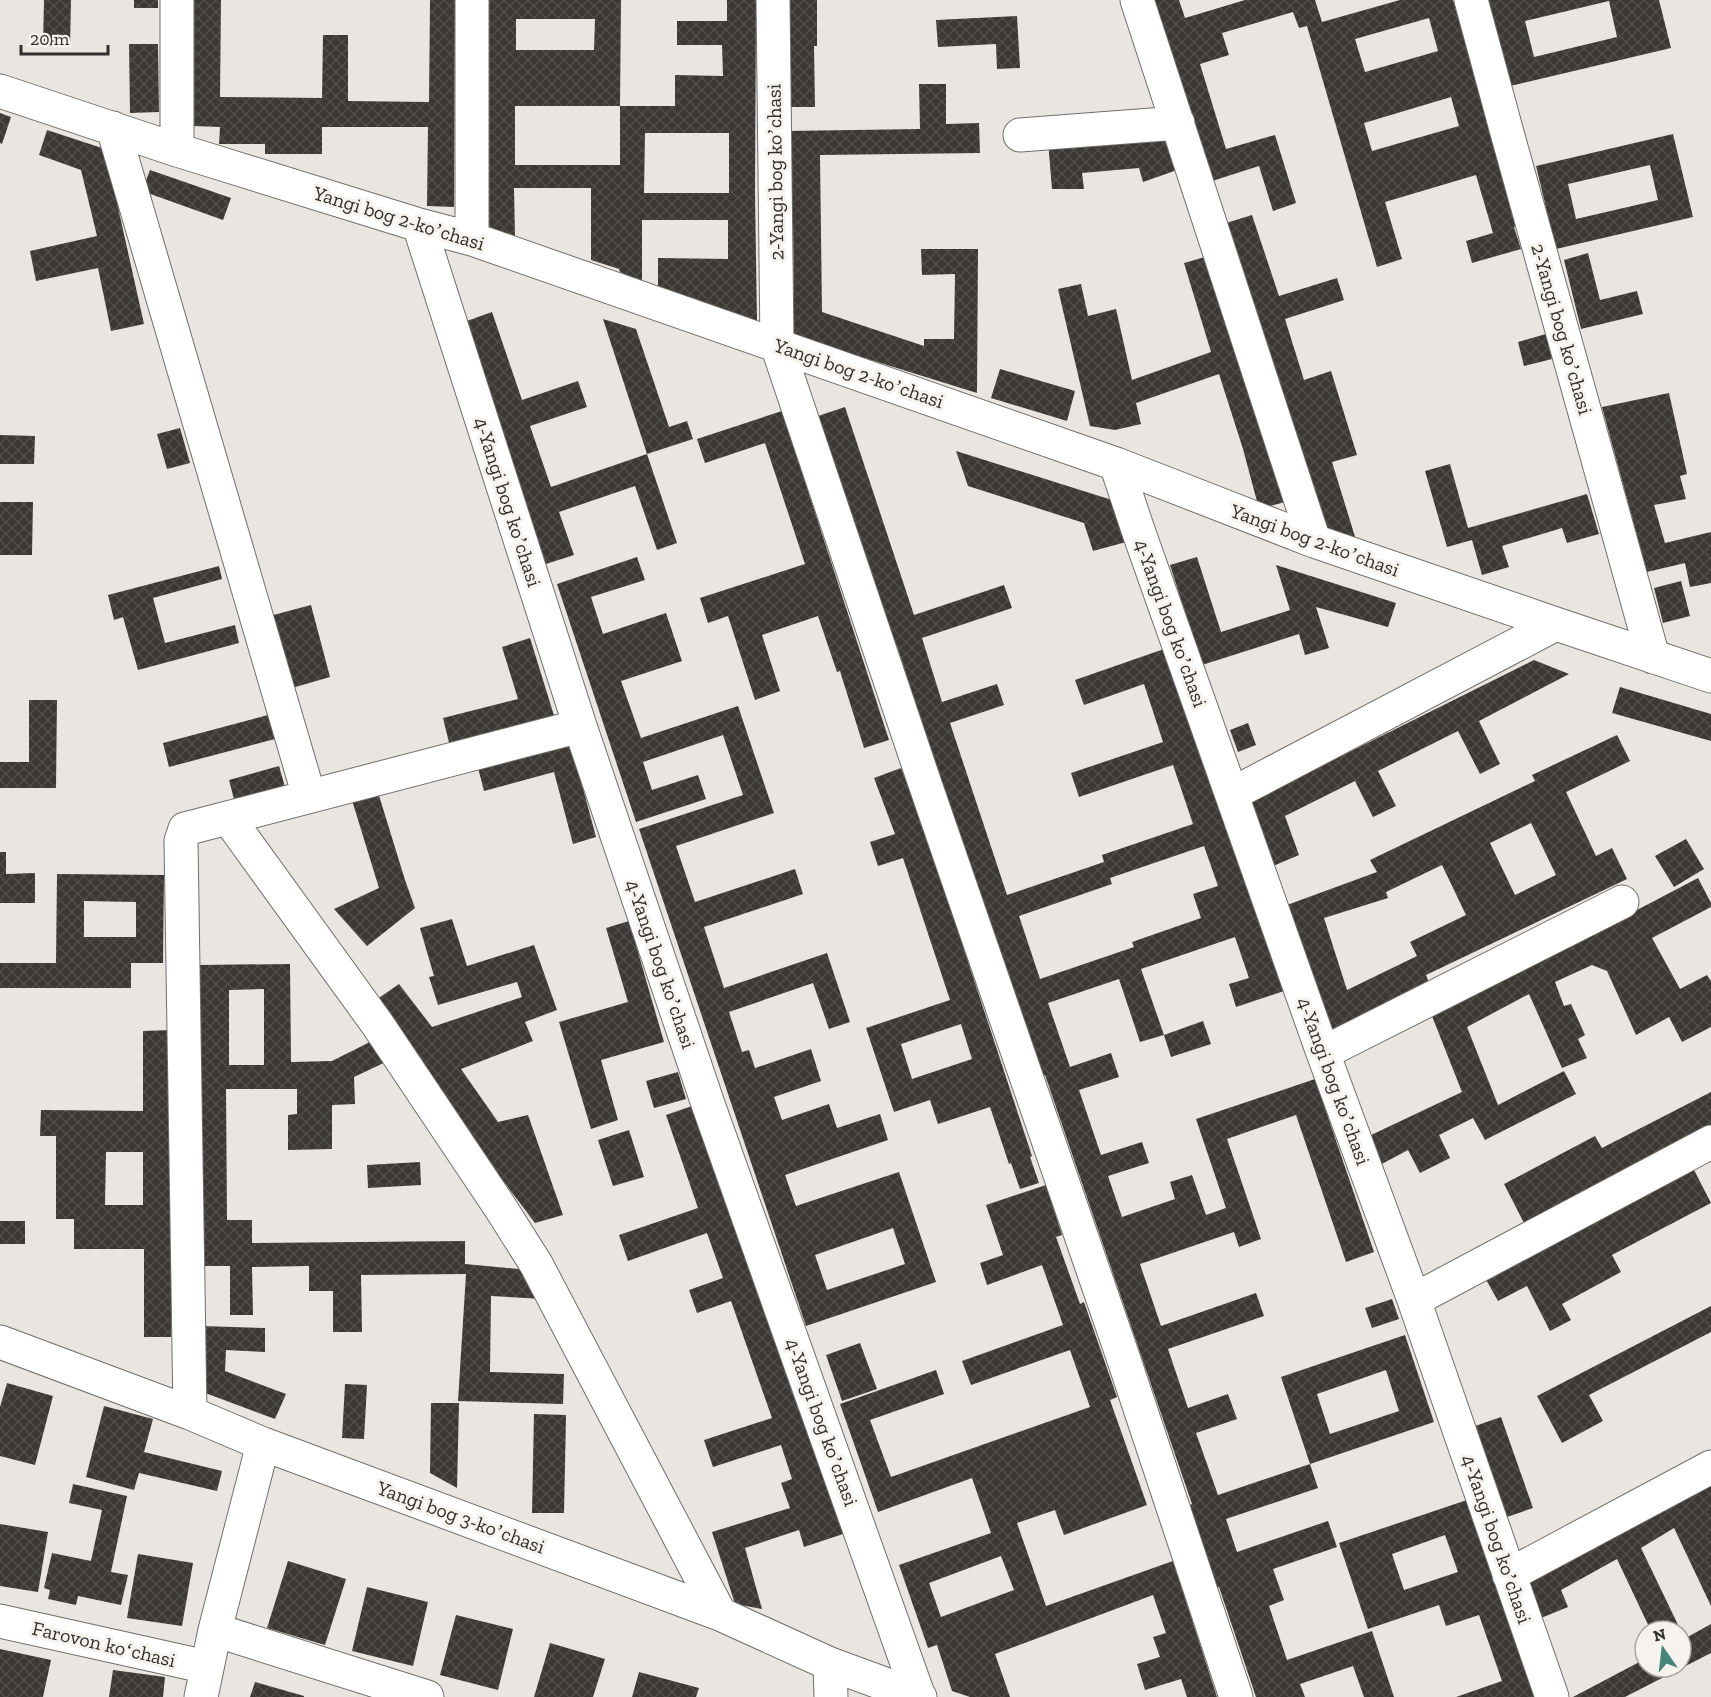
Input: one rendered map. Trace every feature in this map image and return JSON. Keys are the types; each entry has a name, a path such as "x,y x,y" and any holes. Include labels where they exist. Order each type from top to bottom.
{"street":[{"path":"177,0 177,150"},
{"path":"472,0 472,238"},
{"name":"2-Yangi bog koʼchasi","path":"773,0 777,345"},
{"path":"1137,0 1314,542"},
{"name":"2-Yangi bog koʼchasi","path":"1472,0 1512,152 1653,657"},
{"name":"Yangi bog 2-koʼchasi","path":"0,92 419,225 472,238 1116,464 1314,542 1711,676"},
{"path":"1020,135 1178,123"},
{"path":"112,128 309,796"},
{"name":"4-Yangi bog koʼchasi","path":"419,225 580,726 708,1104 920,1697"},
{"path":"777,345 1122,1354 1236,1697"},
{"name":"4-Yangi bog koʼchasi","path":"1116,464 1323,1053 1414,1300 1552,1697"},
{"path":"1232,794 1556,624"},
{"path":"190,1413 181,841 185,829 580,726"},
{"path":"229,819 378,1025 506,1216 552,1294 720,1614"},
{"path":"1323,1053 1622,902"},
{"path":"1414,1300 1711,1142"},
{"name":"Yangi bog 3-koʼchasi","path":"0,1342 190,1413 263,1444 720,1614 830,1664 920,1697"},
{"path":"204,1682 215,1630 263,1444"},
{"path":"1509,1575 1711,1467"},
{"name":"Farovon koʻchasi","path":"0,1621 204,1682"},
{"path":"215,1630 427,1697"},
{"path":"830,1664 831,1697"}],"building":[{"path":"44,0 71,0 70,46 43,45"},
{"path":"134,0 158,0 158,8 134,8"},
{"path":"194,0 221,0 220,97 322,98 323,35 348,35 348,101 429,102 430,0 455,0 454,207 427,206 428,127 322,127 322,154 265,154 265,144 219,144 220,127 193,126"},
{"path":"487,0 621,0 620,106 675,106 675,75 723,76 722,45 677,45 677,21 727,21 727,0 756,0 757,321 658,287 658,258 728,259 728,220 642,220 642,281 620,272 619,269 591,260 591,188 514,188 515,238 486,228","holes":["516,19 595,19 594,50 516,50","515,106 620,106 620,165 515,165","645,133 729,133 729,193 644,193"]},
{"path":"788,0 817,0 817,46 814,46 815,107 788,107"},
{"path":"1147,0 1179,0 1185,18 1245,0 1315,0 1322,22 1400,0 1453,0 1517,226 1514,227 1521,249 1472,263 1466,241 1493,233 1476,175 1385,202 1402,259 1377,267 1307,26 1299,28 1293,12 1222,33 1229,55 1200,64 1226,149 1275,135 1296,203 1273,211 1259,166 1206,183","holes":["1429,18 1438,51 1365,72 1355,39","1451,97 1459,126 1372,151 1364,123"]},
{"path":"1485,0 1659,0 1671,48 1506,87","holes":["1609,1 1617,37 1534,57 1525,21"]},
{"path":"1017,16 1020,68 997,69 996,44 938,47 936,20"},
{"path":"129,44 158,44 159,112 130,113"},
{"path":"919,84 946,84 946,124 979,123 980,153 820,155 822,312 924,346 924,339 954,339 955,274 922,275 921,249 978,249 977,393 794,336 793,220 789,220 787,131 920,129"},
{"path":"0,113 11,117 2,144 0,143"},
{"path":"47,130 105,149 144,324 111,331 98,268 36,281 30,251 97,236 81,170 39,155"},
{"path":"1167,131 1180,169 1143,182 1139,168 1082,173 1084,189 1052,189 1048,141"},
{"path":"1673,134 1693,217 1556,249 1536,166","holes":["1650,165 1658,200 1576,219 1568,184"]},
{"path":"150,170 231,198 223,220 142,191"},
{"path":"1252,215 1279,296 1337,278 1344,300 1285,319 1304,380 1331,371 1357,455 1332,462 1356,540 1324,530 1223,224"},
{"path":"1588,253 1600,300 1637,291 1643,314 1581,329 1564,260"},
{"path":"1212,255 1285,502 1259,509 1219,374 1136,403 1141,424 1115,430 1090,426 1058,289 1081,284 1088,316 1116,309 1132,380 1211,352 1184,263"},
{"path":"492,312 522,400 578,381 587,407 530,426 551,487 647,454 677,543 657,550 635,486 559,512 574,555 546,564 464,322"},
{"path":"603,319 636,329 669,427 687,421 693,439 647,454"},
{"path":"1546,334 1552,359 1524,366 1518,342"},
{"path":"1000,369 1075,391 1067,421 991,398"},
{"path":"1669,393 1687,474 1680,476 1686,499 1654,505 1665,543 1711,532 1711,583 1690,587 1685,563 1647,572 1602,407"},
{"path":"845,407 914,615 1004,585 1012,608 922,638 942,702 997,684 1004,705 950,723 1007,895 1104,862 1102,855 1193,824 1173,765 1079,797 1071,773 1163,742 1144,684 1084,705 1075,680 1164,649 1284,991 1236,1007 1229,984 1249,978 1235,937 1141,969 1164,1035 1140,1042 1119,979 1048,1003 1070,1067 1111,1053 1119,1077 1079,1090 1101,1155 1142,1142 1149,1163 1108,1176 1122,1217 1175,1199 1170,1182 1192,1175 1206,1215 1226,1208 1196,1119 1315,1079 1374,1252 1346,1262 1296,1115 1227,1139 1261,1239 1239,1247 1234,1232 1140,1264 1161,1326 1256,1293 1264,1316 1168,1349 1188,1408 1228,1394 1237,1419 1196,1433 1218,1495 1310,1464 1318,1488 1226,1519 1237,1552 1328,1521 1337,1547 1273,1569 1284,1600 1269,1606 1287,1660 1372,1631 1394,1697 1364,1697 1353,1666 1300,1684 1305,1697 1256,1697 1219,1587 1216,1588 1188,1506 1192,1504 1045,1075 1042,1076 953,818 897,646 894,647 818,416","holes":["1204,846 1218,886 1193,894 1201,918 1132,942 1134,947 1040,979 1019,916 1112,884 1110,878"]},
{"path":"782,411 889,740 864,748 840,671 837,672 818,616 762,635 780,691 755,700 728,616 708,623 700,598 805,564 765,443 705,463 697,439"},
{"path":"180,428 190,463 167,469 157,434"},
{"path":"0,435 35,436 34,464 0,464"},
{"path":"956,451 1112,500 1126,542 1093,551 1084,523 968,486"},
{"path":"1450,464 1468,528 1587,494 1599,534 1567,543 1562,528 1502,546 1509,567 1482,575 1472,540 1447,547 1425,471"},
{"path":"0,502 33,502 32,555 0,555"},
{"path":"637,557 645,580 591,597 603,634 666,613 682,661 621,681 641,738 738,706 774,813 676,846 695,902 795,869 803,894 704,927 724,988 827,953 850,1022 829,1029 813,983 729,1012 742,1052 749,1050 755,1068 811,1049 821,1081 774,1097 782,1120 829,1104 837,1128 880,1114 888,1140 785,1175 796,1206 899,1172 936,1282 806,1326 639,829 743,795 723,735 643,762 652,790 698,775 706,799 636,822 557,584","holes":["893,1228 905,1264 827,1290 815,1255"]},
{"path":"1197,557 1221,632 1290,610 1276,565 1396,603 1388,627 1316,607 1329,648 1305,655 1299,634 1202,665 1170,565"},
{"path":"219,566 222,579 153,598 165,643 235,625 239,643 138,670 123,617 114,620 108,595"},
{"path":"1681,581 1690,616 1663,623 1654,588"},
{"path":"311,605 330,677 285,690 266,617"},
{"path":"530,638 556,722 451,751 443,718 518,699 502,647"},
{"path":"1534,660 1569,674 1479,721 1500,764 1480,774 1458,731 1378,771 1396,806 1373,817 1355,781 1285,816 1299,855 1273,866 1249,802"},
{"path":"1620,687 1711,714 1711,741 1612,713"},
{"path":"29,700 57,700 56,788 0,788 0,762 29,762"},
{"path":"268,715 275,739 169,767 163,743"},
{"path":"1248,723 1256,745 1238,752 1230,730"},
{"path":"1617,735 1630,761 1566,792 1596,856 1612,848 1627,879 1426,975 1429,983 1331,1031 1287,905 1377,872 1370,860 1535,781 1532,775","holes":["1531,823 1556,875 1515,895 1490,843","1442,865 1466,915 1410,942 1417,956 1347,990 1324,918 1388,898 1386,892"]},
{"path":"570,740 596,837 573,844 554,772 484,791 477,764"},
{"path":"279,766 287,794 236,807 229,780"},
{"path":"901,768 923,825 1039,1183 1020,1189 990,1107 938,1124 930,1100 894,1112 866,1028 950,1000 903,858 878,866 870,842 895,834 874,778","holes":["961,1024 972,1059 912,1079 901,1044"]},
{"path":"377,789 415,908 367,946 334,909 379,888 351,797"},
{"path":"1686,839 1704,869 1674,887 1655,856"},
{"path":"0,852 6,852 6,874 35,873 35,903 0,903"},
{"path":"57,874 164,875 163,963 131,963 131,988 0,988 0,963 56,963","holes":["84,901 136,902 136,937 84,937"]},
{"path":"1698,878 1711,907 1652,938 1680,989 1707,975 1711,981 1711,1027 1682,1042 1669,1017 1636,1035 1607,971 1592,965 1555,982 1564,1006 1571,1004 1585,1035 1578,1039 1587,1058 1562,1068 1529,994 1467,1027 1498,1105 1564,1071 1576,1094 1485,1140 1473,1118 1439,1135 1450,1158 1420,1173 1408,1150 1378,1166 1369,1136 1462,1092 1430,1011 1618,920"},
{"path":"452,919 467,966 534,945 557,1010 525,1022 533,1041 461,1069 498,1122 528,1115 563,1215 535,1223 373,1002 399,984 432,1027 522,997 517,982 438,1005 429,977 434,976 420,928"},
{"path":"629,921 664,1042 601,1060 618,1120 591,1129 559,1022 628,1002 606,928"},
{"path":"290,964 291,1062 332,1061 378,1038 390,1060 354,1077 355,1104 332,1105 332,1149 288,1150 288,1115 297,1114 297,1089 226,1089 227,1220 252,1220 252,1243 465,1241 465,1264 530,1270 543,1299 491,1296 490,1372 564,1374 563,1404 458,1401 466,1274 361,1275 362,1332 333,1332 333,1291 309,1291 309,1266 252,1267 253,1315 230,1315 230,1266 202,1266 199,965","holes":["264,989 264,1065 229,1065 229,990"]},
{"path":"1203,1021 1211,1044 1171,1057 1164,1035"},
{"path":"173,1030 171,1337 144,1337 144,1249 74,1249 74,1219 56,1219 56,1136 40,1136 41,1110 143,1111 143,1031","holes":["106,1152 143,1152 143,1205 105,1205"]},
{"path":"678,1072 686,1099 654,1108 646,1081"},
{"path":"1711,1092 1711,1128 1524,1223 1504,1184 1595,1136 1602,1148"},
{"path":"692,1106 798,1409 804,1407 846,1533 804,1547 799,1530 745,1548 762,1609 735,1604 712,1532 790,1508 781,1483 792,1479 781,1445 713,1467 704,1440 772,1418 731,1301 697,1313 689,1290 723,1278 707,1233 628,1261 619,1235 698,1208 666,1115"},
{"path":"629,1130 644,1177 613,1186 598,1140"},
{"path":"420,1162 421,1185 368,1188 367,1165"},
{"path":"1692,1166 1711,1203 1612,1255 1621,1272 1562,1304 1571,1320 1550,1331 1527,1286 1498,1301 1484,1276"},
{"path":"1046,1185 1062,1235 1056,1237 1080,1304 1084,1302 1117,1397 1110,1400 1147,1505 1064,1535 1055,1510 1017,1523 1046,1606 1173,1561 1217,1697 1187,1697 1181,1679 1145,1690 1137,1664 1160,1657 1153,1637 1166,1633 1153,1595 995,1654 1010,1697 970,1697 952,1691 937,1645 928,1648 899,1565 991,1533 972,1478 878,1512 840,1404 936,1370 944,1394 870,1420 891,1477 1090,1407 1070,1350 971,1385 962,1361 1063,1325 1042,1265 987,1285 980,1263 1003,1255 986,1205","holes":["1001,1556 1014,1590 941,1617 929,1583"]},
{"path":"0,1221 25,1221 25,1244 0,1244"},
{"path":"1392,1299 1399,1319 1372,1328 1365,1308"},
{"path":"1711,1306 1711,1332 1589,1395 1603,1421 1562,1443 1537,1396"},
{"path":"201,1326 265,1328 265,1352 226,1350 225,1371 286,1394 275,1419 200,1391"},
{"path":"1405,1335 1434,1422 1310,1464 1281,1377","holes":["1386,1370 1399,1411 1330,1434 1317,1394"]},
{"path":"860,1343 877,1389 842,1401 826,1355"},
{"path":"7,1383 53,1396 35,1465 0,1456 0,1407"},
{"path":"345,1384 367,1385 364,1439 342,1438"},
{"path":"431,1403 459,1403 457,1488 430,1473"},
{"path":"104,1406 153,1419 144,1452 222,1471 217,1491 139,1473 134,1490 86,1477"},
{"path":"534,1414 566,1415 564,1513 532,1513"},
{"path":"1501,1417 1533,1508 1507,1517 1475,1426"},
{"path":"1711,1476 1711,1606 1674,1528 1641,1548 1675,1619 1645,1619 1617,1559 1561,1590 1568,1607 1541,1618 1525,1577"},
{"path":"73,1484 127,1496 111,1572 128,1575 121,1605 78,1596 76,1605 48,1599 50,1590 44,1588 52,1553 91,1561 102,1510 69,1503"},
{"path":"1467,1500 1526,1673 1530,1672 1539,1697 1456,1697 1502,1681 1479,1615 1446,1626 1439,1605 1368,1629 1339,1543","holes":["1445,1535 1458,1572 1404,1590 1392,1554"]},
{"path":"0,1524 48,1532 38,1592 0,1586"},
{"path":"138,1554 193,1563 182,1626 127,1618"},
{"path":"288,1561 346,1579 325,1645 267,1628"},
{"path":"367,1587 428,1602 413,1666 352,1651"},
{"path":"456,1615 513,1629 498,1690 440,1675"},
{"path":"1711,1624 1711,1653 1693,1662 1693,1634"},
{"path":"550,1643 605,1659 593,1697 534,1697"},
{"path":"0,1649 51,1660 43,1697 0,1697"},
{"path":"1633,1665 1633,1679 1660,1679 1625,1697 1573,1697"},
{"path":"113,1670 165,1677 163,1697 109,1697"},
{"path":"639,1672 699,1688 696,1697 632,1697"},
{"path":"255,1682 304,1696 304,1697 250,1697"}]}
